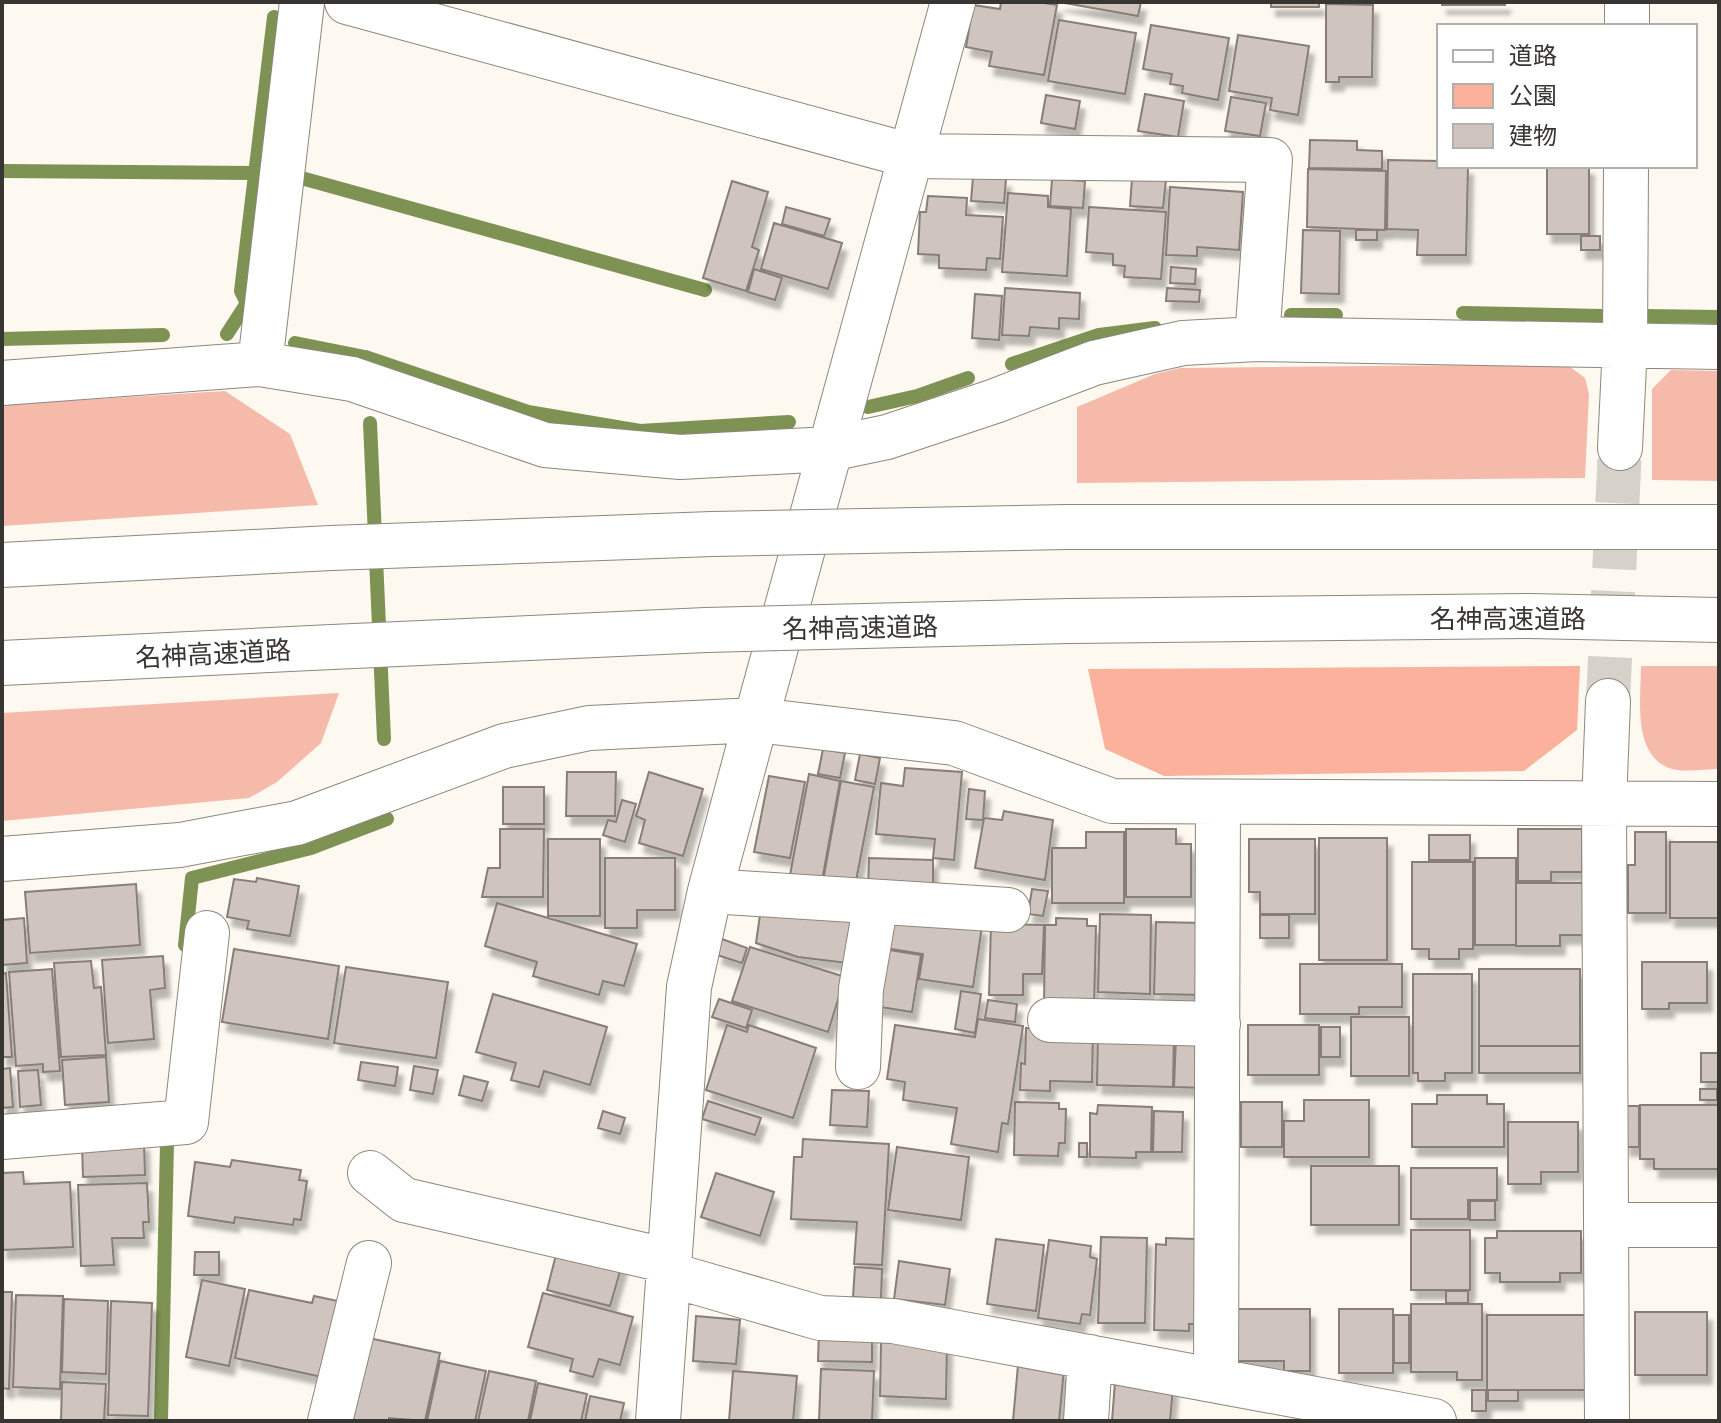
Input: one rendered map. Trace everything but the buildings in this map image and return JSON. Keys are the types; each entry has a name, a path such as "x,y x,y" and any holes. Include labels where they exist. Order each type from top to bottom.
{"main road":[{"path":"260,364 302,2"},
{"path":"347,2 911,156 1270,160 1257,339"},
{"path":"658,1421 689,987 710,891 953,2"},
{"path":"1627,2 1627,24"},
{"path":"1620,448 1625,345 1626,168"},
{"path":"2,383 260,364 352,379 545,445 680,457 830,449 887,437 995,401 1094,363 1183,343 1257,339 1719,347"},
{"path":"2,565 331,548 712,534 1067,527 1719,527"},
{"name":"名神高速道路","path":"2,663 706,630 1070,621 1529,616 1719,620"},
{"path":"1607,1421 1604,804 1608,701"},
{"path":"2,859 180,845 297,823 504,746 589,728 756,720 954,743 1112,801 1218,804 1719,804"},
{"path":"1216,1380 1218,804"},
{"path":"710,891 1008,910"},
{"path":"858,1067 861,989 876,902"},
{"path":"2,1137 186,1122 207,933"},
{"path":"1050,1020 1218,1024"},
{"path":"370,1173 404,1200 669,1267 820,1318 893,1321 1434,1421"},
{"path":"1606,1225 1719,1225"},
{"path":"330,1421 369,1263"},
{"path":"1086,1421 1090,1357"}],"green space":[{"path":"1580,666 1577,730 1524,771 1164,776 1105,749 1088,669"}],"shaded area":[{"path":"1566,364 1585,378 1589,394 1585,478 1077,483 1077,407 1155,374 1180,368"},
{"path":"1671,370 1719,371 1719,481 1652,480 1652,389"},
{"path":"225,391 290,434 318,505 2,526 2,405"},
{"path":"1641,666 1719,666 1719,769 1687,771 1669,768 1657,761 1649,751 1641,723"},
{"path":"339,693 321,743 277,782 249,798 2,821 2,713"}],"waterway":[{"path":"227,334 247,303 241,291 274,17"},
{"path":"2,171 255,173"},
{"path":"305,179 705,290"},
{"path":"1463,313 1602,316"},
{"path":"1291,315 1336,315"},
{"path":"1646,316 1719,317"},
{"path":"1012,364 1099,335 1155,328"},
{"path":"2,339 163,335"},
{"path":"295,343 365,357 528,412 640,431 789,422"},
{"path":"868,407 917,396 968,378"},
{"path":"370,423 384,739"},
{"path":"185,945 192,878 311,848 387,819"},
{"path":"161,1421 167,1143"}],"tunnel":[{"path":"1608,701 1620,448"}]}
